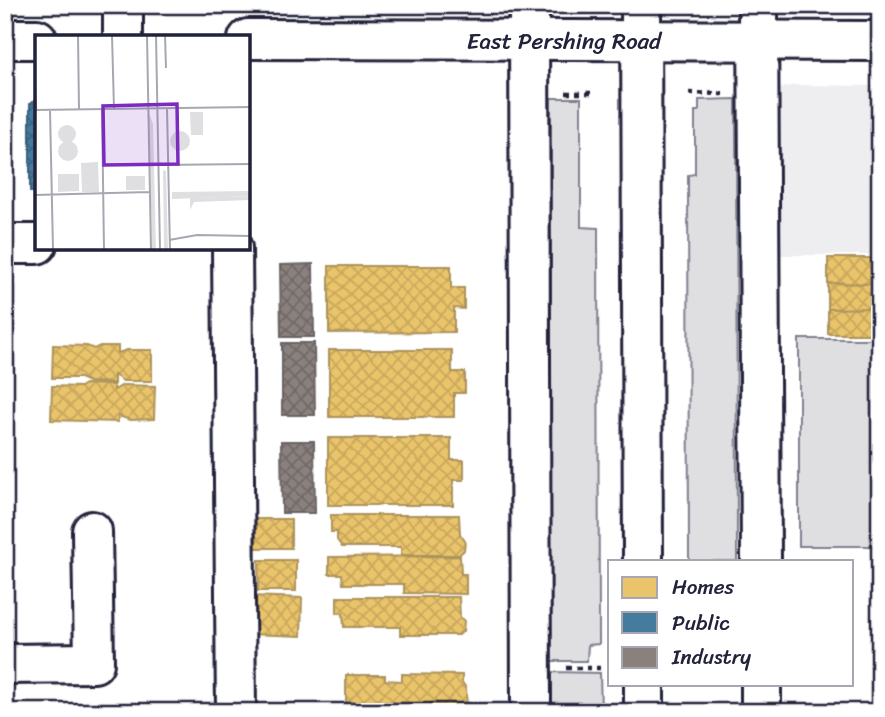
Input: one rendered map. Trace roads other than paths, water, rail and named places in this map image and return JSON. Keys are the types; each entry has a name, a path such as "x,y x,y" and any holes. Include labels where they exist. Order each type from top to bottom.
{"street":[{"path":"123,5 123,35"},
{"path":"529,23 531,712"},
{"name":"East Pershing Road","path":"250,39 529,23 758,23 880,41"},
{"path":"641,23 643,560"},
{"path":"758,23 761,560"},
{"path":"5,38 35,39"},
{"path":"5,244 35,244"},
{"path":"232,250 236,712"},
{"path":"5,664 94,663 92,531"},
{"path":"644,686 644,712"},
{"path":"761,686 761,712"}]}
